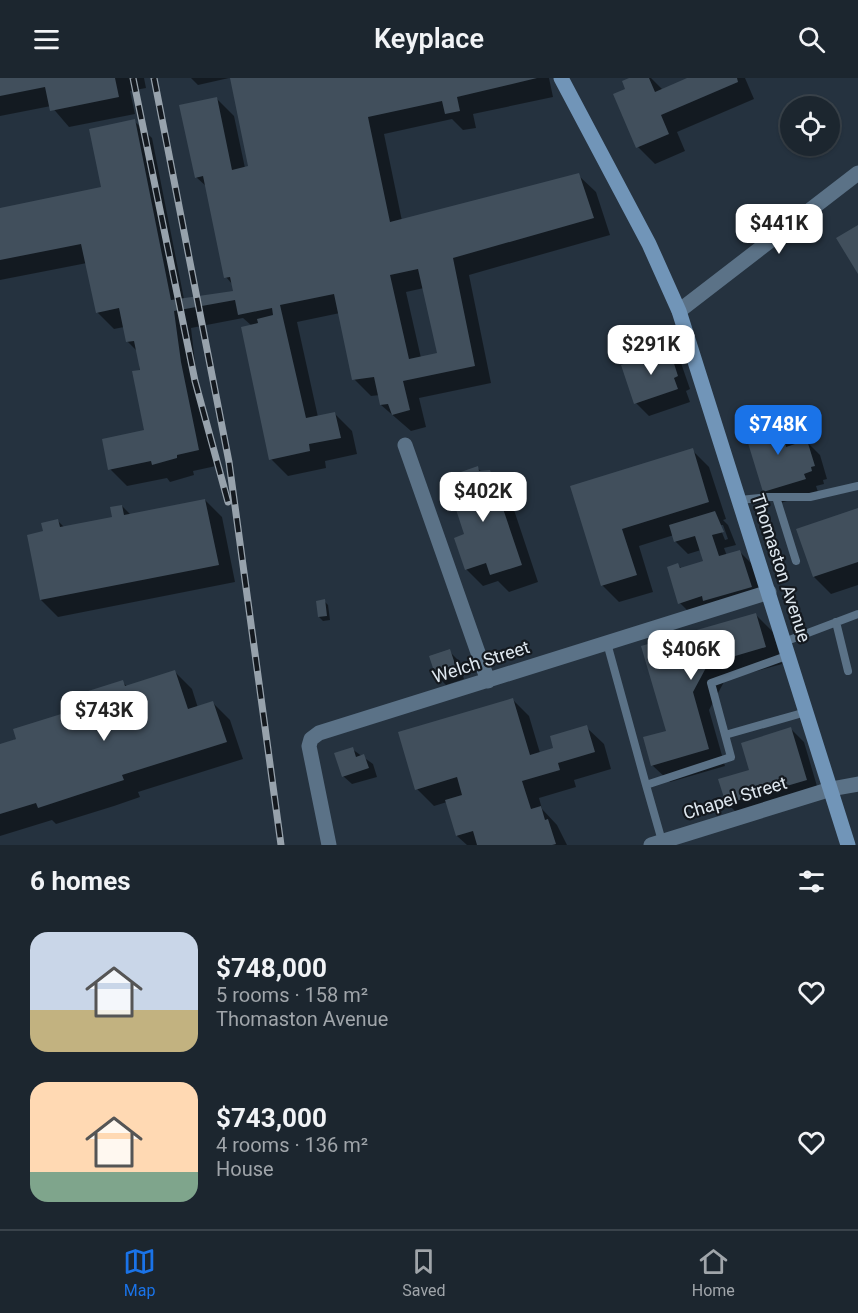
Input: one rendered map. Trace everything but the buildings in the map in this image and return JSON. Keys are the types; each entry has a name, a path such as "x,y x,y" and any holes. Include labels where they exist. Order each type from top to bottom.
{"main road":[{"name":"Thomaston Avenue","path":"561,78 654,253 679,310 848,845"}],"street":[{"path":"679,310 858,173"},
{"path":"405,445 488,681"},
{"name":"Welch Street","path":"329,845 309,750 311,739 325,731 769,592"},
{"name":"Chapel Street","path":"657,843 831,789 858,784"}],"lane":[{"path":"740,501 776,497 810,497 858,486"},
{"path":"776,497 796,561"},
{"path":"646,785 731,758 711,683 787,649 836,622 858,614"},
{"path":"836,622 848,671"},
{"path":"607,643 646,785 657,843"},
{"path":"725,735 806,712"}],"railway":[{"path":"133,78 195,381 228,502"},
{"path":"154,78 229,462 281,845"}]}
